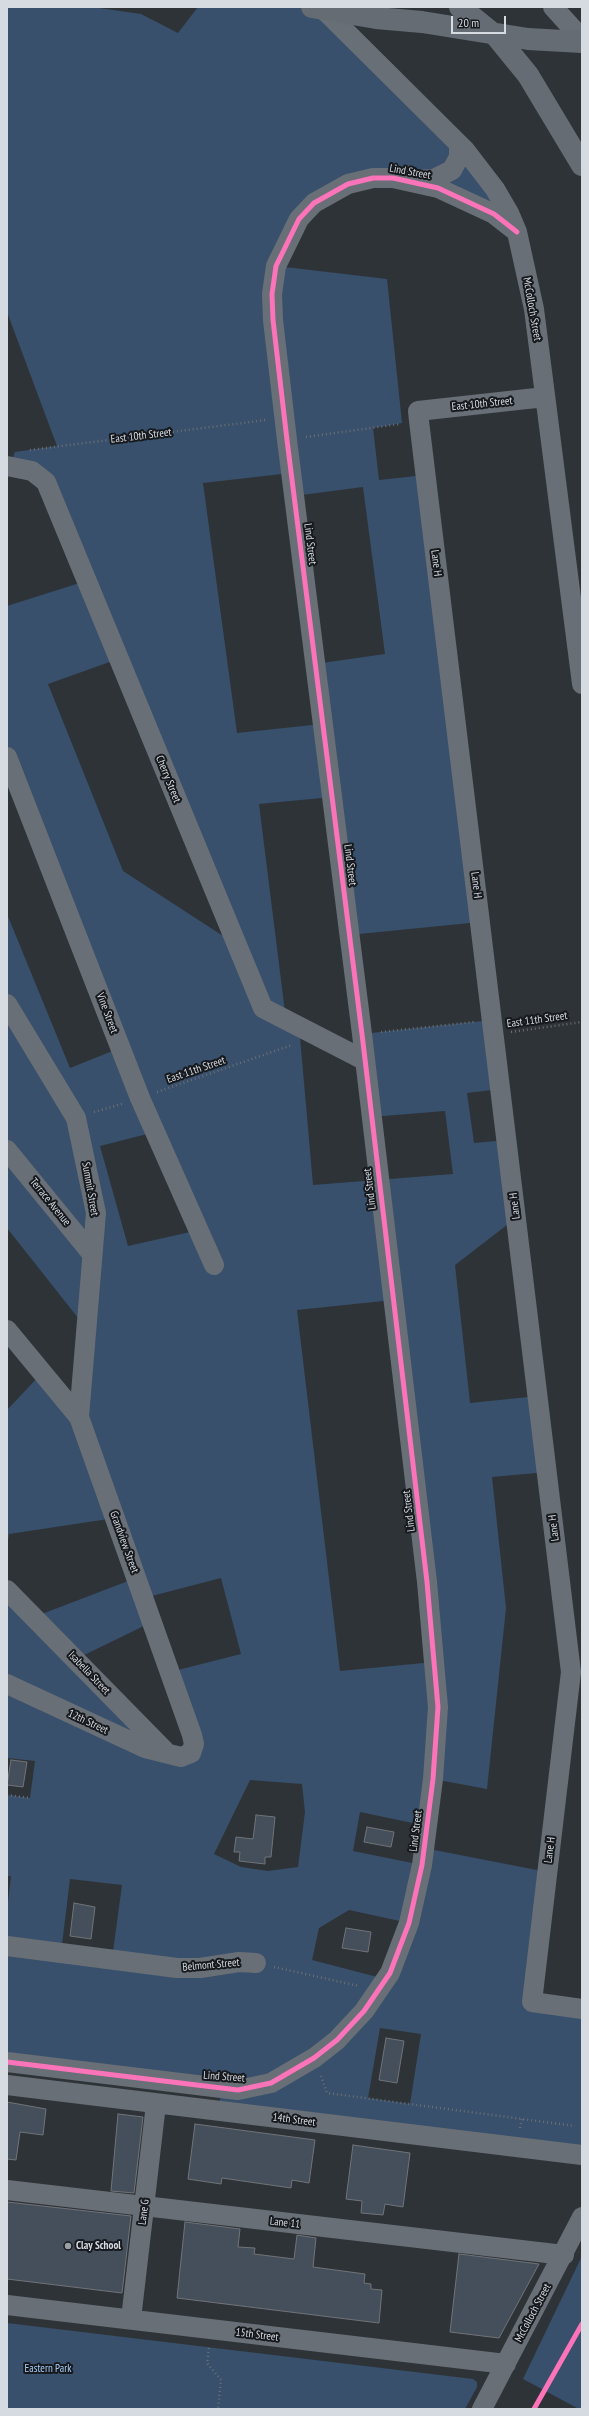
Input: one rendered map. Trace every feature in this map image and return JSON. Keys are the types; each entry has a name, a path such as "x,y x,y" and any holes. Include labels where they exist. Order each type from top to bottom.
{"highway":[{"path":"312,7 376,18 422,22 528,38 582,42"},
{"path":"460,7 497,37 528,75 582,165"}],"street":[{"name":"McColloch Street","path":"321,7 459,144 495,190 509,213 517,232 534,309 582,684"},
{"path":"553,7 582,39"},
{"name":"Lind Street","path":"7,2062 238,2090 271,2083 314,2058 337,2040 364,2011 390,1973 409,1923 422,1865 436,1743 438,1707 427,1582 362,1034 287,440 273,320 272,294 276,266 284,247 299,219 314,203 329,192 348,184 373,178 407,180 434,179 444,176 452,170 457,162 459,144"},
{"name":"Lind Street","path":"407,180 438,188 476,204 494,214 517,232"},
{"name":"East 10th Street","path":"418,416 546,397"},
{"name":"Lane H","path":"418,416 493,1027 577,1673 532,2002 582,2009"},
{"name":"Cherry Street","path":"9,466 32,471 46,482 263,1008 319,1035 364,1060"},
{"name":"Vine Street","path":"7,757 140,1098 214,1265"},
{"name":"Summit Street","path":"7,1004 76,1118 96,1213 79,1417"},
{"name":"Terrace Avenue","path":"7,1150 92,1254"},
{"name":"Grandview Street","path":"7,1330 79,1417 192,1735 194,1744 190,1753 181,1757 170,1756"},
{"name":"Isabella Street","path":"7,1590 170,1756"},
{"name":"12th Street","path":"7,1684 120,1737 170,1756"},
{"name":"Belmont Street","path":"7,1946 177,1968 200,1968 239,1962 256,1963"},
{"name":"14th Street","path":"7,2085 582,2156"},
{"name":"Lane G","path":"131,2320 156,2104"},
{"name":"Lane 11","path":"7,2190 564,2255"},
{"name":"McColloch Street","path":"482,2409 564,2255 582,2217"},
{"name":"15th Street","path":"7,2304 506,2364"}],"path":[{"path":"287,440 418,416"},
{"path":"7,1795 30,1798"},
{"path":"256,1963 366,1988"},
{"path":"314,2058 327,2093 575,2126"},
{"path":"209,2347 208,2363 221,2380 218,2409"}],"green space":[{"path":"7,7 92,7 141,14 178,33 198,7 312,7 390,75 509,213 421,183 329,192 276,266 387,279 402,423 373,428 379,480 425,475 480,922 349,935 332,797 259,804 286,1020 299,1026 313,1185 453,1174 445,1111 371,1117 362,1034 492,1020 500,1089 467,1093 474,1143 507,1140 516,1218 455,1265 470,1403 538,1396 547,1472 492,1477 506,1608 487,1789 433,1779 427,1826 360,1812 353,1851 422,1865 424,1848 547,1872 532,2002 582,2009 582,2155 218,2111 222,2088 7,2062 7,1911 11,1876 7,1876 7,1795 30,1798 35,1761 7,1758 7,1590 34,1617 136,1578 115,1518 9,1534 7,1548 7,1410 42,1373 79,1417 86,1328 7,1228 7,914 70,1068 120,1048 7,757 7,606 86,581 46,482 10,466 15,452 57,446 7,312","holes":["291,473 294,496 363,487 385,654 315,664 322,724 237,733 203,483","118,659 237,945 123,871 48,684","155,1132 199,1230 128,1246 100,1146","393,1300 434,1662 340,1671 297,1310","221,1578 241,1654 170,1672 190,1753 170,1756 76,1659 152,1622 144,1598","250,1780 302,1784 305,1812 298,1867 268,1871 241,1867 214,1854","70,1879 122,1885 112,1959 61,1953","349,1910 409,1923 385,1979 312,1960 319,1928","380,2028 421,2034 410,2104 368,2098"]},
{"path":"582,2256 582,2409 579,2409 523,2379"},
{"name":"Eastern Park","path":"7,2323 473,2379 477,2382 477,2387 465,2409 7,2409"}],"building":[{"path":"11,1760 27,1762 23,1787 7,1785"},
{"path":"256,1815 275,1817 271,1857 265,1857 265,1864 239,1861 240,1852 234,1852 236,1837 253,1839"},
{"path":"367,1827 394,1832 391,1847 364,1842"},
{"path":"74,1903 95,1907 91,1939 70,1936"},
{"path":"346,1928 371,1932 368,1952 342,1948"},
{"path":"386,2038 404,2041 397,2083 379,2080"},
{"path":"7,2102 46,2109 43,2135 20,2132 16,2160 7,2159"},
{"path":"118,2114 143,2117 134,2193 111,2191"},
{"path":"195,2124 315,2140 309,2183 292,2180 291,2188 222,2178 221,2184 188,2179"},
{"path":"353,2145 410,2153 403,2207 385,2204 383,2215 361,2213 362,2201 346,2199"},
{"name":"Clay School","path":"7,2202 131,2216 122,2293 7,2279"},
{"path":"185,2222 240,2229 238,2247 255,2248 254,2254 294,2259 297,2235 316,2238 313,2267 365,2274 364,2283 371,2284 371,2289 382,2290 379,2323 177,2298"},
{"path":"459,2254 539,2264 499,2338 450,2332"}],"cycle path":[{"path":"7,2062 238,2090 271,2083 314,2058 337,2040 364,2011 390,1973 409,1923 422,1865 433,1779 438,1707 427,1582 362,1034 287,440 273,320 272,294 276,266 299,219 314,203 348,184 373,178 393,178 438,188 494,214 517,232"},
{"path":"534,2409 582,2324"}],"place":[{"name":"Clay School","path":"68,2246"}]}
